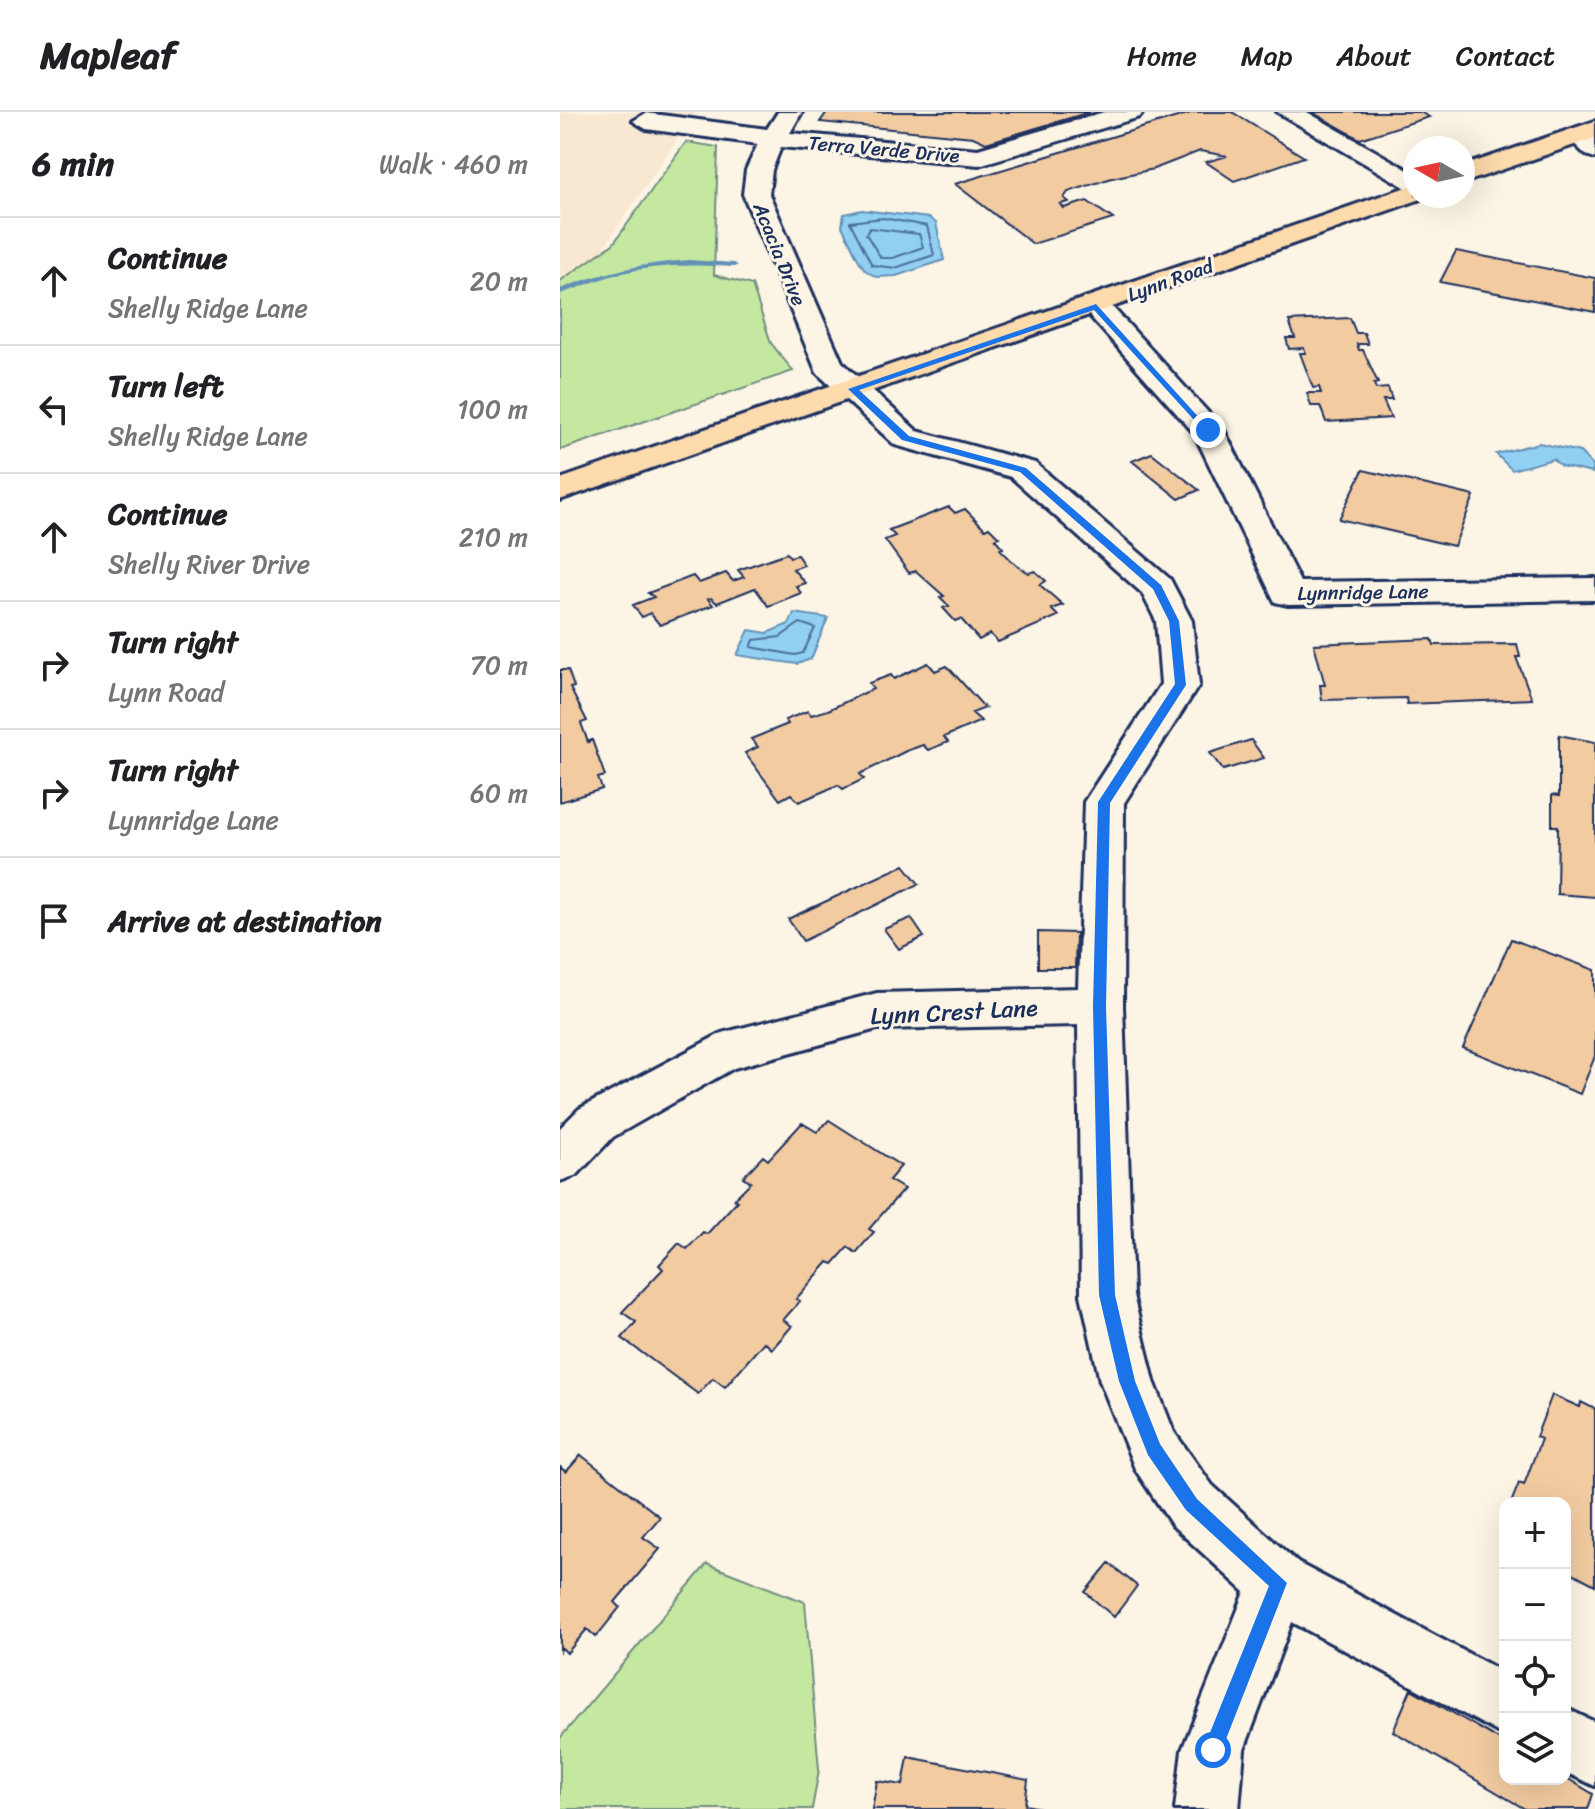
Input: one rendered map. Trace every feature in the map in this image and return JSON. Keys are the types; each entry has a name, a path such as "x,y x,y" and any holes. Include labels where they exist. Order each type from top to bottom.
{"main road":[{"path":"1475,172 1591,138"},
{"name":"Lynn Road","path":"560,490 1096,306 1403,196"}],"street":[{"name":"Acacia Drive","path":"790,112 756,169 756,194 823,358 906,438 1023,470 1157,587 1174,621 1180,685 1104,802 1100,1006 1107,1295 1127,1381 1154,1450 1192,1505 1278,1583 1499,1703"},
{"name":"Terra Verde Drive","path":"646,121 719,120 773,138 979,157 1131,112"},
{"path":"1289,112 1403,178"},
{"name":"Lynnridge Lane","path":"1096,306 1208,430 1288,594 1594,590"},
{"name":"Lynn Crest Lane","path":"560,1160 596,1123 722,1052 877,1011 1100,1006"},
{"path":"1207,1809 1213,1750 1278,1583"},
{"path":"1571,1742 1595,1755"}],"shaded area":[{"path":"560,112 696,112 579,284 560,292"}],"green space":[{"path":"686,142 718,147 714,275 752,285 771,343 793,371 560,450 560,281 613,244"},
{"path":"707,1564 805,1602 819,1770 812,1809 560,1809 560,1738"}],"water":[{"path":"862,210 929,218 936,223 944,260 896,276 876,277 865,270 842,226 844,214"},
{"path":"1539,443 1580,452 1594,467 1592,473 1561,466 1553,459 1512,470 1496,454"},
{"path":"794,613 828,618 811,659 797,664 737,655 749,630 767,633 789,624"}],"building":[{"path":"827,112 1090,112 986,143 973,137 820,122"},
{"path":"1194,112 1232,112 1304,157 1234,181 1206,162 1227,156 1200,151 1154,169 1068,192 1064,198 1069,202 1060,204 1064,208 1087,201 1113,219 1033,244 955,184"},
{"path":"1312,112 1420,112 1429,117 1360,139"},
{"path":"1456,251 1595,278 1595,312 1440,282"},
{"path":"1350,318 1356,333 1364,333 1368,344 1357,344 1359,350 1363,350 1378,383 1374,384 1376,389 1388,388 1392,400 1383,400 1391,418 1326,422 1320,406 1311,406 1307,393 1321,393 1319,387 1313,388 1300,353 1306,353 1304,348 1289,349 1286,338 1295,338 1289,321"},
{"path":"1152,453 1199,490 1179,499 1132,461"},
{"path":"1363,470 1474,496 1454,546 1339,519"},
{"path":"949,507 955,513 965,509 985,529 989,527 999,537 995,539 1003,548 1000,549 1016,565 1029,573 1035,571 1046,581 1040,585 1063,605 1051,609 1058,616 998,642 990,634 979,640 961,619 955,621 943,608 949,606 940,597 944,596 916,571 909,573 885,540 895,536 889,530"},
{"path":"787,553 790,557 797,555 804,565 793,569 805,583 796,586 801,593 768,606 755,588 717,603 708,599 713,605 660,625 650,613 642,617 633,605 654,597 648,593 693,576 699,583 726,573 733,581 744,577 738,570"},
{"path":"1432,639 1434,645 1517,644 1520,657 1516,657 1532,699 1407,704 1406,698 1322,700 1320,685 1325,685 1314,644"},
{"path":"928,663 935,671 947,666 985,708 972,713 981,721 944,737 948,742 928,750 923,745 906,751 860,774 864,779 843,789 838,785 799,802 791,794 780,800 745,753 758,747 751,739 788,724 785,720 808,711 811,715 828,710 873,689 869,683 891,675 894,679"},
{"path":"560,670 568,670 574,687 570,688 587,721 581,723 588,742 592,740 605,776 598,778 602,789 560,802"},
{"path":"1559,735 1595,742 1595,897 1557,894 1558,826 1552,826 1552,795 1559,796"},
{"path":"1251,740 1264,758 1223,770 1210,753"},
{"path":"904,865 919,884 803,941 788,919"},
{"path":"911,918 924,937 899,949 884,929"},
{"path":"1038,932 1076,933 1075,968 1038,968"},
{"path":"1511,939 1595,970 1595,1056 1580,1094 1463,1048"},
{"path":"829,1120 901,1166 889,1180 904,1189 869,1229 874,1232 856,1253 848,1247 833,1264 828,1262 796,1299 800,1301 783,1320 792,1326 772,1349 764,1342 725,1387 713,1378 698,1394 622,1338 636,1322 622,1312 663,1269 659,1265 679,1243 687,1249 703,1232 707,1234 737,1201 734,1199 751,1182 743,1177 763,1156 768,1160 802,1123 817,1132"},
{"path":"1552,1395 1580,1407 1581,1402 1595,1409 1595,1585 1571,1572 1571,1497 1513,1497 1519,1483 1524,1485 1541,1439 1536,1437"},
{"path":"581,1455 660,1517 643,1537 660,1549 615,1602 620,1607 596,1637 587,1629 567,1653 562,1648 560,1651 560,1467 566,1472"},
{"path":"1109,1563 1137,1586 1114,1617 1085,1592"},
{"path":"1411,1689 1499,1740 1499,1785 1571,1785 1571,1781 1593,1794 1588,1809 1525,1809 1393,1731"},
{"path":"908,1757 1028,1780 1025,1805 1046,1809 872,1809 877,1781 903,1785"}],"waterway":[{"path":"560,292 603,276 646,266 689,263 734,265"}],"route":[{"path":"1208,430 1096,306 853,389 906,438 1023,470 1157,587 1174,621 1180,685 1104,802 1100,1006 1107,1295 1127,1381 1154,1450 1192,1505 1278,1583 1213,1750"}]}
